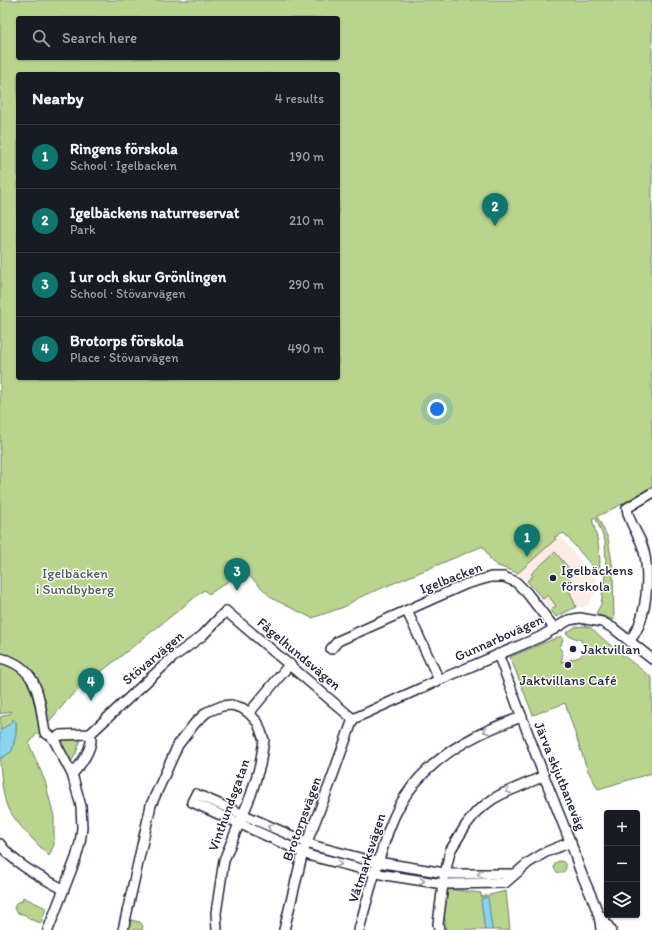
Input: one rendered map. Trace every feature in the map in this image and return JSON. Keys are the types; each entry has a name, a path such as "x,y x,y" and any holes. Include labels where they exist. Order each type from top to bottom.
{"street":[{"path":"630,641 641,619 647,578 646,561 642,544 628,514 628,508 652,493"},
{"name":"Igelbacken","path":"331,649 338,641 491,576 504,577 516,582 527,593 555,628"},
{"name":"Fågelhundsvägen","path":"226,611 353,719"},
{"name":"Stövarvägen","path":"90,734 172,658 202,636 226,611"},
{"path":"407,611 439,680"},
{"name":"Gunnarbovägen","path":"353,719 498,654 540,637 570,620 580,618 602,622 613,628 652,659"},
{"name":"Järva skjutbaneväg","path":"498,654 544,776 571,842 577,863 605,928"},
{"path":"0,658 15,662 27,671 35,684 45,733 51,736 54,740 72,774 81,806 82,828 80,843 76,858 48,930"},
{"path":"123,930 143,835 151,805 178,745 195,723 207,712 222,706 231,705 242,708 249,713 290,664"},
{"name":"Vinthundsgatan","path":"218,930 216,913 224,860 240,824 260,765 264,740 258,723 249,713"},
{"name":"Våtmarksvägen","path":"359,930 386,837 405,796 425,771 452,750 477,735 522,717"},
{"name":"Brotorpsvägen","path":"284,930 306,842 329,786 353,719"},
{"path":"54,740 60,735 90,734 90,745 80,765 72,774"},
{"path":"439,930 438,924 444,874 450,851 476,811 502,794 544,776"},
{"path":"515,874 444,874 378,863 320,848 196,794 192,802 318,858 385,876 443,884 505,883 546,852 571,842"},
{"path":"0,844 3,856 64,889"}],"shaded area":[{"path":"559,535 597,581 594,594 588,605 583,608 576,607 556,617 532,586 520,575 492,562"}],"green space":[{"name":"Igelbäcken i Sundbyberg","path":"0,0 652,0 652,489 592,519 599,553 599,574 564,533 554,537 556,539 518,573 498,566 492,562 483,546 358,598 344,607 312,618 273,599 244,571 209,594 204,590 72,695 38,734 37,733 29,744 45,781 54,817 54,845 49,856 12,815 6,804 2,784 0,759 12,751 16,733 16,722 13,719 10,724 0,730 0,717 11,713 10,711 0,714"},
{"path":"598,518 608,538 613,569 614,620 596,614 601,604 606,568 605,541 596,519"},
{"path":"555,552 574,574 566,582 576,607 556,617 551,610 556,606 548,595 543,599 527,581 533,576 531,574"},
{"path":"584,626 591,628 652,678 652,773 598,789 587,769 565,703 533,715 510,657 561,636 563,639 560,648 563,654 561,662 580,657 585,650 581,640 569,636 566,633 575,627"},
{"path":"82,736 76,753 71,762 59,740"},
{"path":"558,861 562,861 566,867 562,873 558,873 554,869 554,865"},
{"path":"448,889 481,893 481,897 506,891 510,930 492,930 488,898 481,899 485,930 446,930 444,912"},
{"path":"23,897 46,908 41,923 29,919 26,915 18,913 14,909 16,903 22,901"},
{"path":"130,920 140,922 143,926 142,930 129,930"}],"water":[{"path":"13,719 16,722 16,733 12,751 0,759 0,730 10,724"},
{"path":"488,897 492,930 485,930 481,899"}],"place":[{"name":"Igelbäckens naturreservat","path":"495,226"},
{"name":"Ringens förskola","path":"527,557"},
{"name":"Igelbäckens förskola","path":"553,578"},
{"name":"I ur och skur Grönlingen","path":"237,591"},
{"name":"Jaktvillan","path":"573,649"},
{"name":"Jaktvillans Café","path":"568,665"},
{"name":"Brotorps förskola","path":"91,701"}]}
